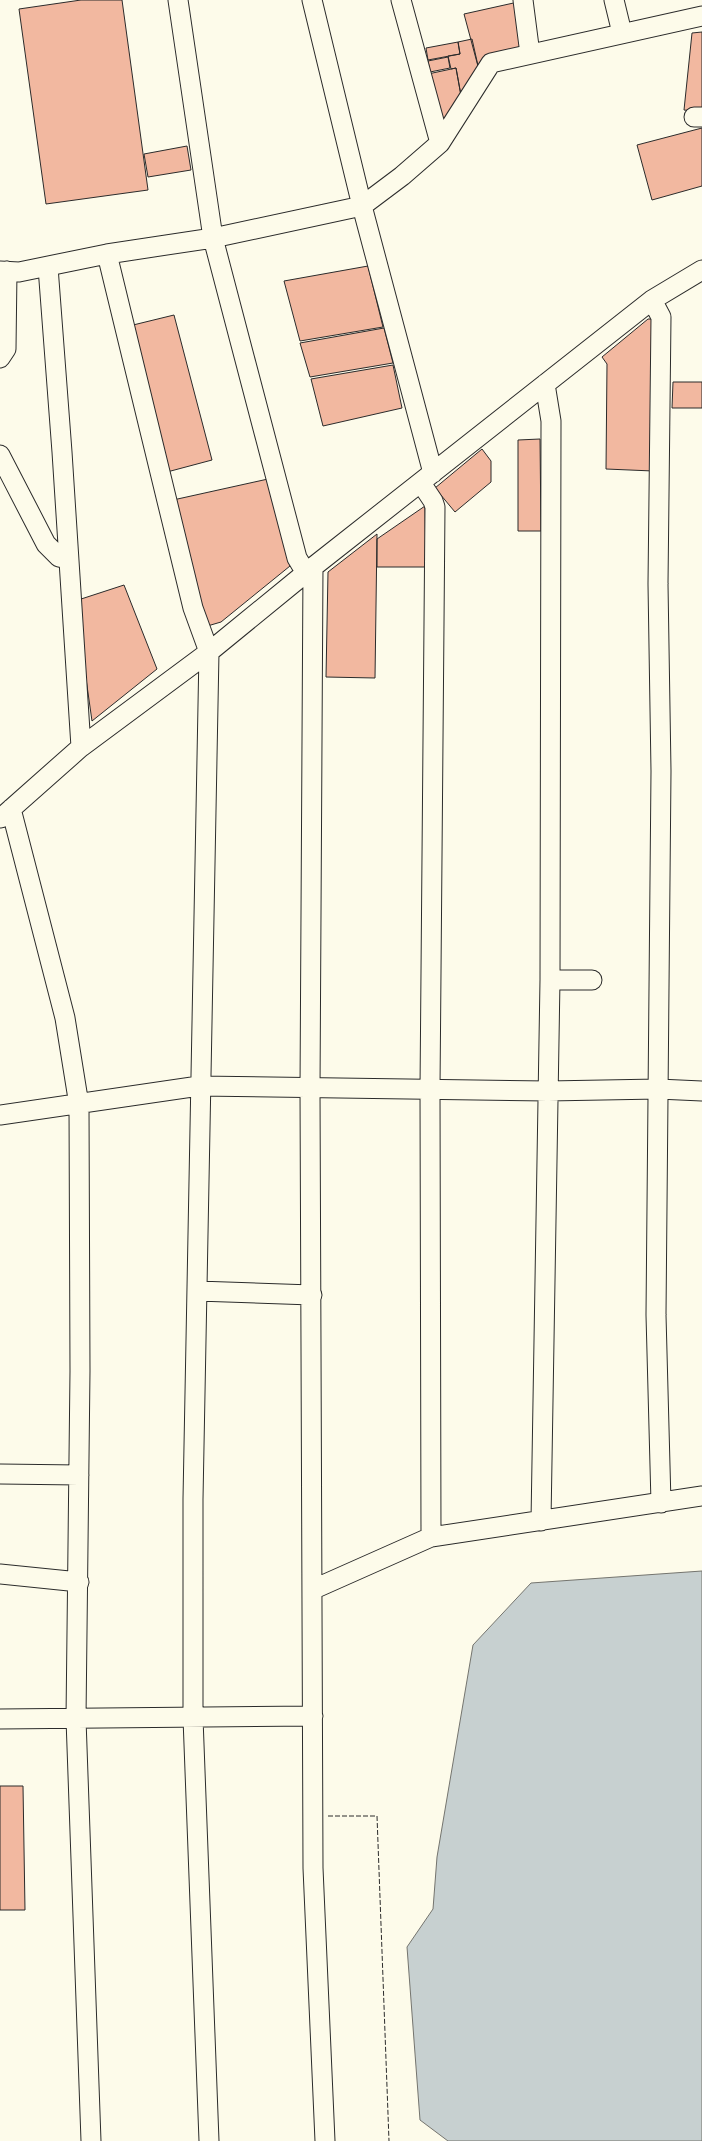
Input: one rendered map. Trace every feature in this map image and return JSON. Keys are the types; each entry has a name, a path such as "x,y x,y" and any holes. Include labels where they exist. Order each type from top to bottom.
{"street":[{"path":"178,0 213,238 297,558 310,570 310,1089 314,1589 313,1868 325,2141"},
{"path":"312,0 435,507 430,1089 432,1537"},
{"path":"401,0 440,143"},
{"path":"523,0 530,54"},
{"path":"614,0 622,33"},
{"path":"0,358 6,349 4,271 19,272 107,254 213,238 362,206 402,176 440,143 491,63 622,33 700,10"},
{"path":"107,254 193,608 209,652 199,1086 193,1499 193,1718 209,2141"},
{"path":"48,267 62,452 81,747"},
{"path":"91,2141 76,1719 80,1475 79,1105 65,1018 6,814 81,747 209,652 310,570 652,300 702,270"},
{"path":"652,300 661,317 658,584 661,705 656,1315 661,1503"},
{"path":"541,1521 550,980 550,421 545,384"},
{"path":"0,455 46,544 59,557 68,558"},
{"path":"550,980 592,980"},
{"path":"0,1115 79,1105 199,1086 310,1089 548,1091 658,1089 702,1091"},
{"path":"197,1291 312,1295"},
{"path":"0,1474 80,1475"},
{"path":"314,1589 432,1537 702,1496"},
{"path":"0,1574 79,1582"},
{"path":"0,1719 313,1716"}],"shaded area":[{"path":"702,1571 702,2141 448,2141 420,2120 407,1947 433,1909 437,1857 473,1645 531,1583"}],"building":[{"path":"81,0 122,0 148,190 46,204 19,9"},
{"path":"518,2 528,47 479,70 464,14"},
{"path":"702,32 702,112 684,110 692,33"},
{"path":"472,39 479,70 462,101 456,68 451,69 448,56 460,54 458,42"},
{"path":"458,42 460,54 428,60 426,48"},
{"path":"448,57 450,68 430,72 428,61"},
{"path":"456,68 462,101 441,135 428,74"},
{"path":"702,128 702,186 652,200 637,145"},
{"path":"187,146 191,170 148,177 144,154"},
{"path":"368,266 383,327 300,341 284,281"},
{"path":"174,315 212,460 167,472 129,326"},
{"path":"648,319 653,319 653,471 606,469 607,364 602,357"},
{"path":"384,328 393,363 310,377 300,343"},
{"path":"393,365 402,408 323,426 311,379"},
{"path":"673,382 702,382 702,408 672,408"},
{"path":"540,439 541,531 518,531 518,440"},
{"path":"482,449 491,461 491,482 455,512 435,488"},
{"path":"268,479 290,566 221,622 204,627 173,500"},
{"path":"425,506 426,567 377,567 377,539"},
{"path":"377,534 375,678 326,677 328,572"},
{"path":"124,585 157,669 92,721 75,601"},
{"path":"0,1786 23,1786 25,1910 0,1910"}],"fence":[{"path":"328,1816 377,1816 389,2141"}]}
